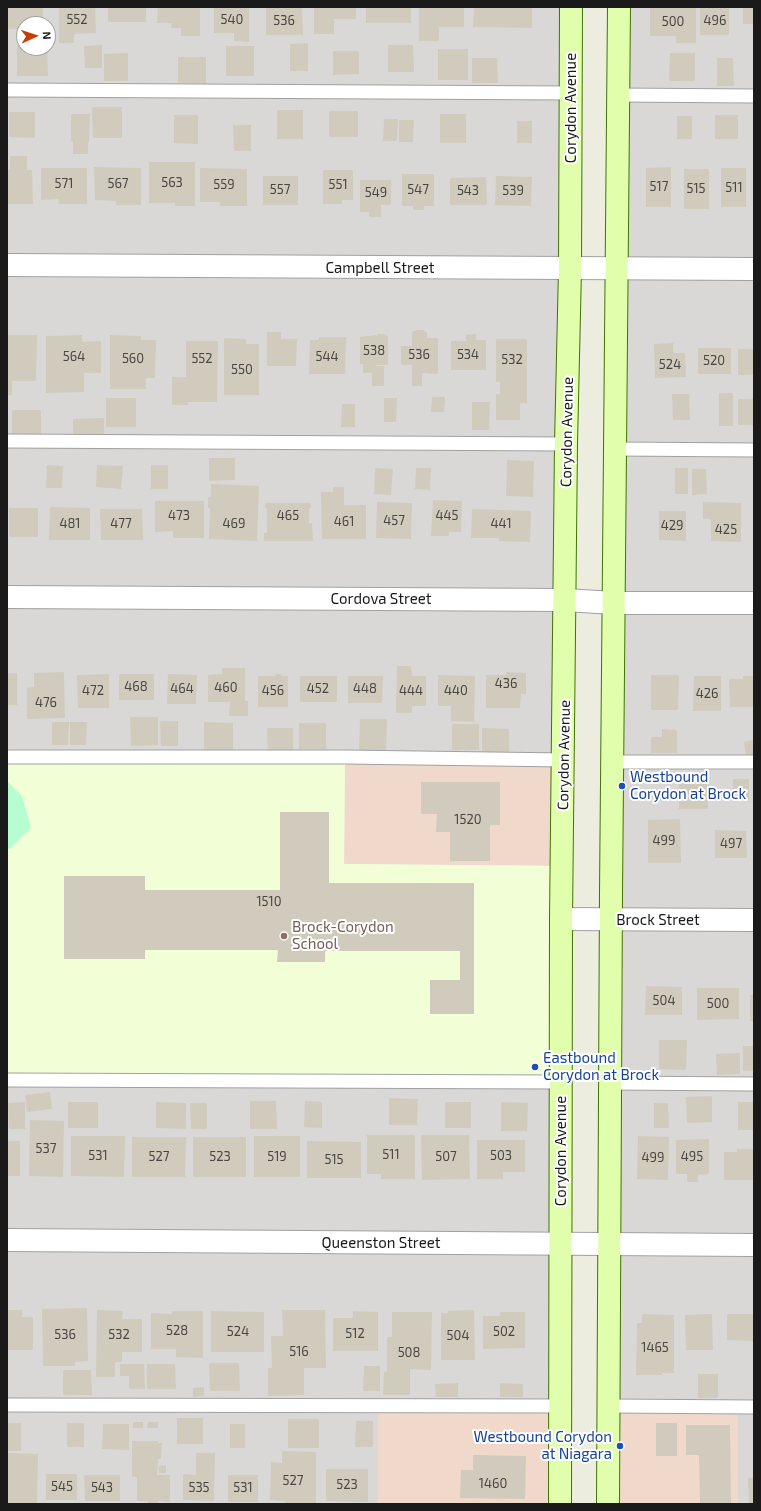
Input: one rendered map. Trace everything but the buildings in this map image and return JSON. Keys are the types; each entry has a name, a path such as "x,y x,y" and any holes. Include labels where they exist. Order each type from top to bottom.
{"main road":[{"name":"Corydon Avenue","path":"560,1504 561,919 564,760 566,444 570,269 571,7"},
{"path":"608,1504 610,919 619,7"}],"street":[{"name":"Campbell Street","path":"7,266 754,269"},
{"name":"Cordova Street","path":"7,597 565,600 614,603 754,603"},
{"name":"Brock Street","path":"561,919 754,920"},
{"name":"Queenston Street","path":"7,1240 754,1245"}],"lane":[{"path":"7,90 571,92"},
{"path":"618,95 754,96"},
{"path":"7,441 566,444"},
{"path":"615,449 754,450"},
{"path":"7,757 564,760"},
{"path":"612,762 754,762"},
{"path":"7,1080 561,1082"},
{"path":"610,1084 754,1084"},
{"path":"7,1404 560,1406"},
{"path":"609,1406 754,1406"}],"shaded area":[{"path":"7,7 571,7 564,760 7,757"},
{"path":"619,7 754,7 754,1504 608,1504"},
{"name":"Brock-Corydon School","path":"7,757 345,757 344,864 563,866 561,1082 7,1080"},
{"path":"345,757 564,760 563,866 344,864"},
{"path":"7,781 22,796 31,828 10,849 7,848"},
{"path":"7,1080 561,1082 560,1406 378,1405 378,1504 7,1504"},
{"path":"378,1405 560,1406 560,1504 378,1504"},
{"path":"609,1406 738,1406 738,1504 608,1504"}],"place":[{"name":"Westbound Corydon at Brock","path":"622,786"},
{"name":"Brock-Corydon School","path":"284,936"},
{"name":"Eastbound Corydon at Brock","path":"535,1067"},
{"name":"Westbound Corydon at Niagara","path":"620,1446"}]}
